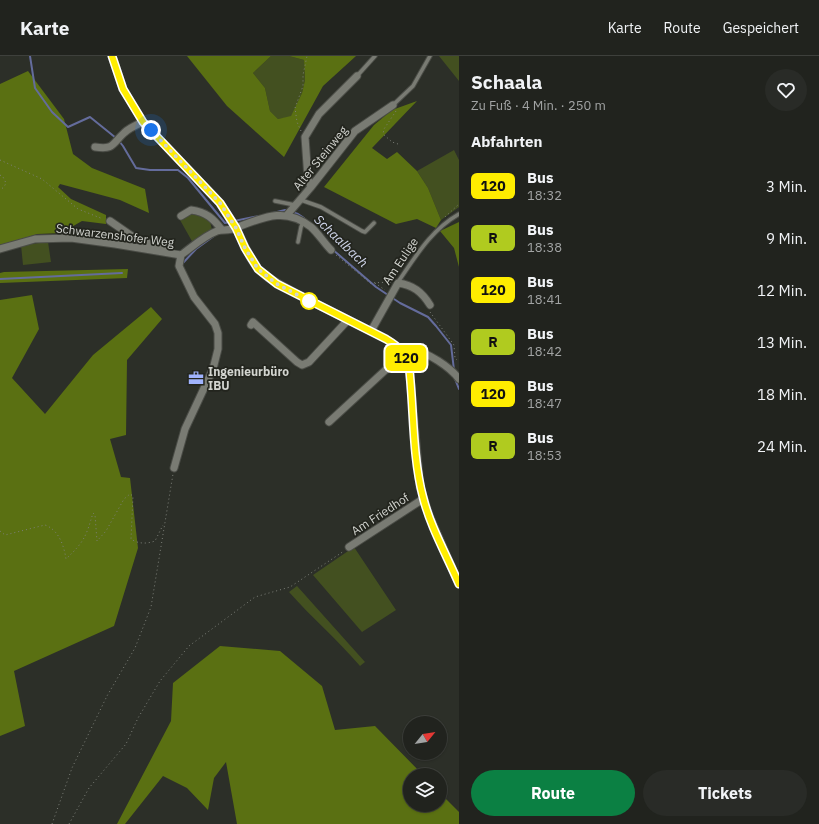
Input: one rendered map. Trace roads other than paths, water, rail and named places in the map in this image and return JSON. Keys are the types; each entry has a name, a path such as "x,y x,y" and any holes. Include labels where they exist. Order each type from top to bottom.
{"street":[{"path":"112,56 123,89 143,122 220,203 233,223 251,259 258,269 267,278 371,331 399,347 404,353 409,366 417,461 423,499 459,584"},
{"path":"311,187 308,179 305,137 319,114 357,76"},
{"name":"Alter Steinweg","path":"288,214 355,131 395,105"},
{"path":"95,147 105,149 114,144 124,133 143,122"},
{"path":"181,216 191,210 206,213 217,222 222,230"},
{"path":"233,223 245,224 263,218 288,214 314,230 330,250"},
{"path":"110,221 136,239 169,249 181,255"},
{"path":"174,468 185,429 213,370 218,348 218,333 215,324 194,297 179,266 181,255 212,234 222,230 228,230 233,223"},
{"name":"Schwarzenshofer Weg","path":"0,249 35,239 70,238 181,255"},
{"path":"398,283 407,284 415,288 424,295 430,305"},
{"name":"Am Eulige","path":"371,331 398,283"},
{"path":"251,325 253,322 296,362 302,365 309,362 348,320"},
{"path":"329,422 404,353 412,350 435,359 458,377"},
{"name":"Am Friedhof","path":"349,548 423,499"}],"lane":[{"path":"357,76 375,56"},
{"path":"395,105 413,86 430,56"},
{"path":"275,201 321,207 362,232 365,232 374,223"},
{"name":"Am Eulige","path":"398,283 427,241 447,221 459,214"},
{"path":"298,242 300,227 303,222"}],"waterway":[{"name":"Schaalbach","path":"30,56 35,88 52,112 68,127 90,117 116,138"},
{"name":"Schaalbach","path":"119,141 136,168 150,170 178,170 188,178 225,223 230,222"},
{"name":"Schaalbach","path":"273,213 285,210 288,211"},
{"name":"Schaalbach","path":"292,212 304,218"},
{"name":"Schaalbach","path":"234,221 259,216"},
{"path":"182,264 196,249 214,236"},
{"name":"Schaalbach","path":"332,249 376,287 400,303 428,317 451,345 454,370"},
{"path":"0,279 122,273"},
{"name":"Schaalbach","path":"455,379 459,389"}],"place":[{"name":"Ingenieurbüro IBU","path":"196,378"}]}
